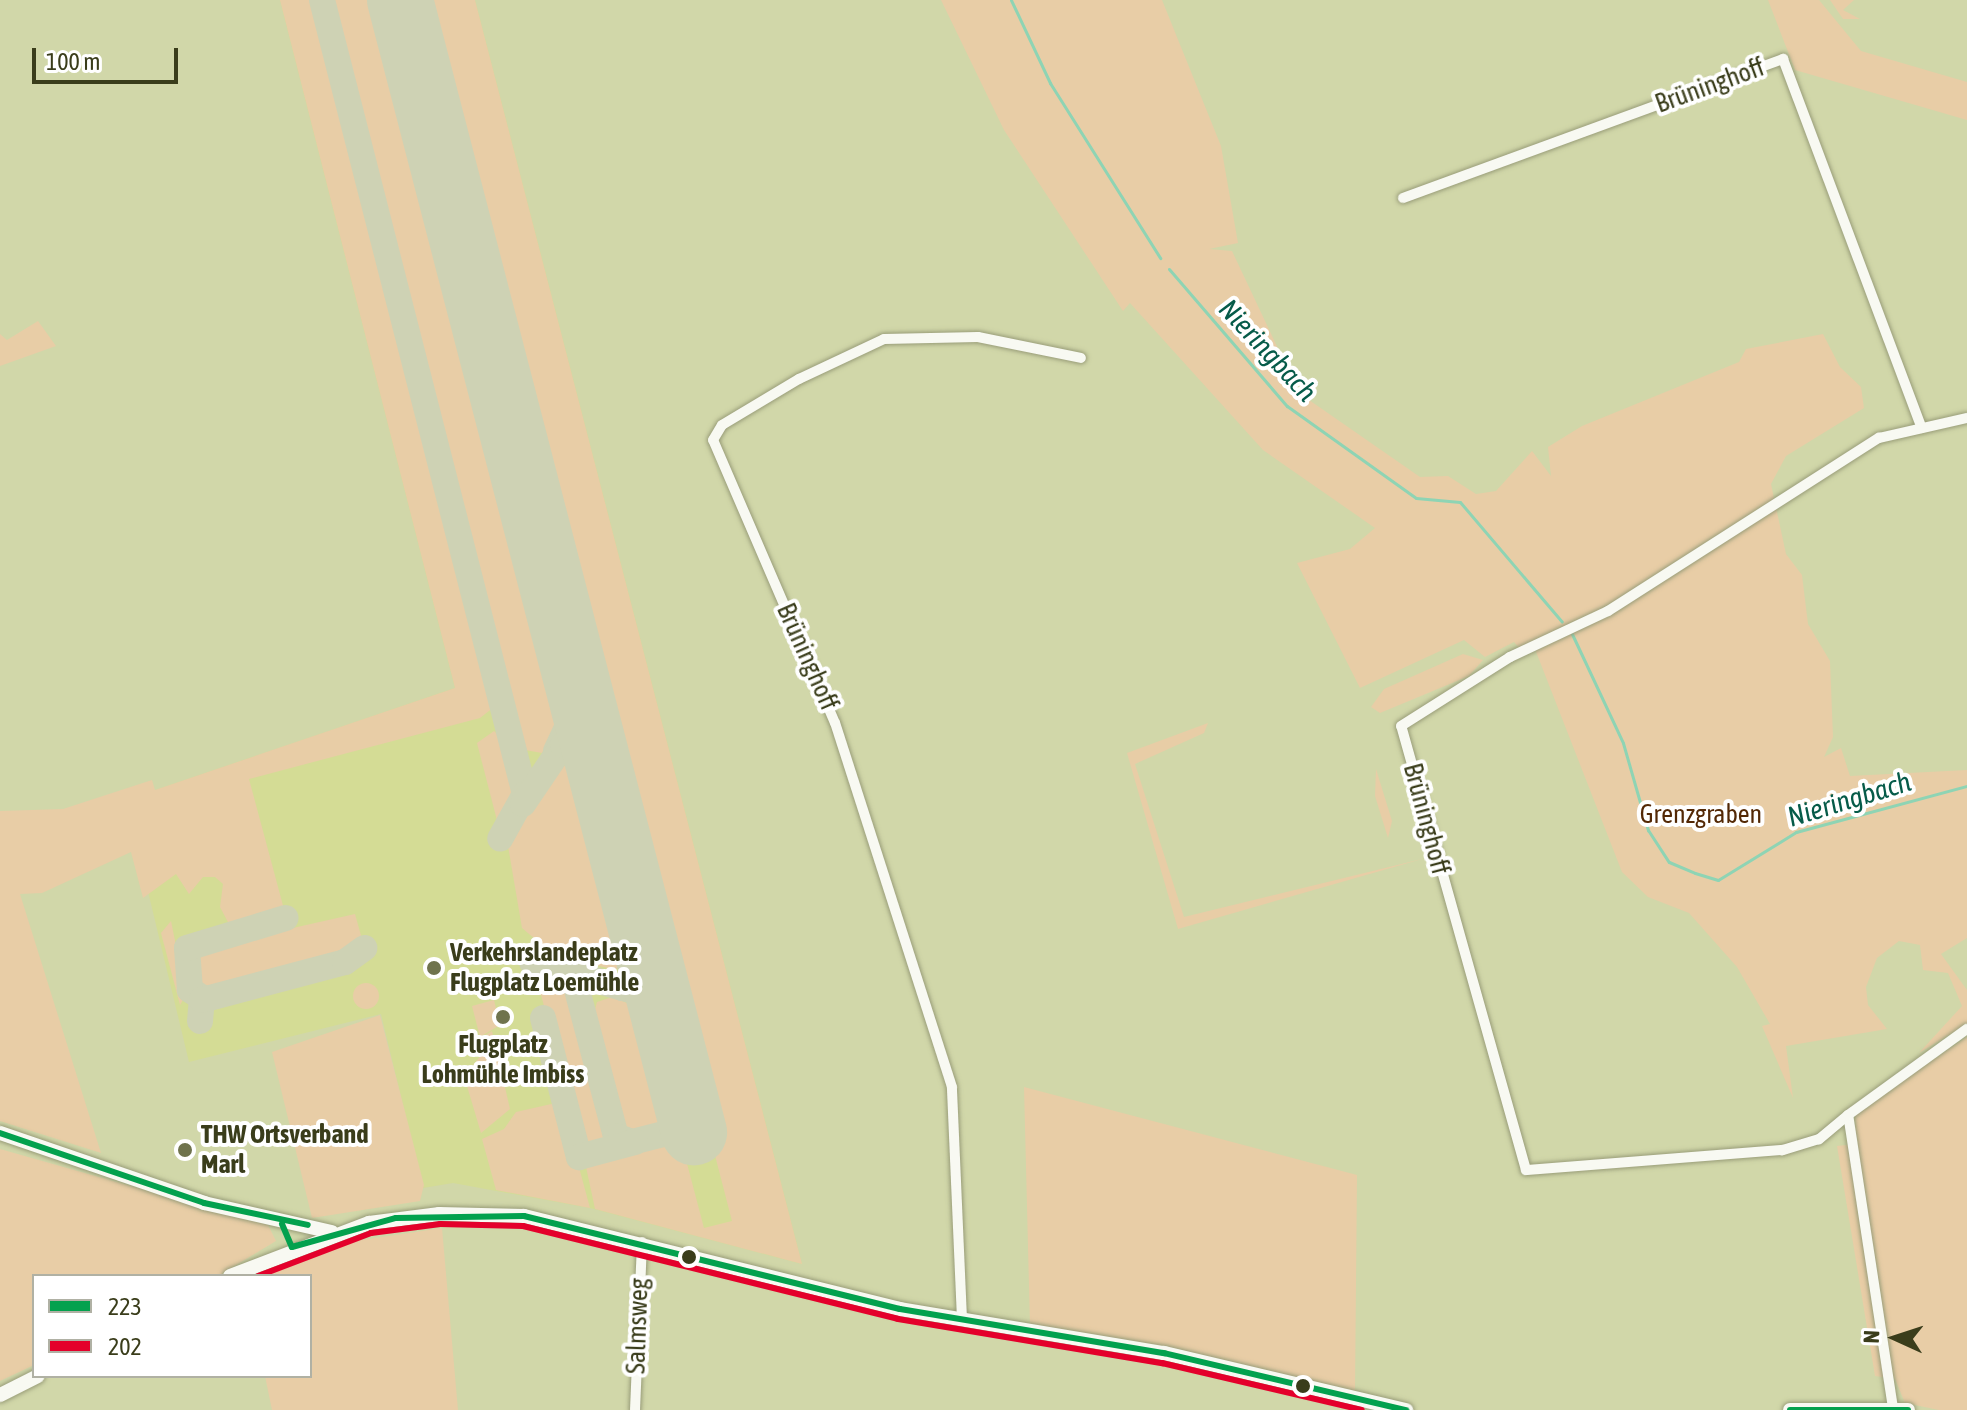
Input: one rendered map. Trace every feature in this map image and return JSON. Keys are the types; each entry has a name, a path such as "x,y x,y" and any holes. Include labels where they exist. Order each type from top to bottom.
{"street":[{"name":"Brüninghoff","path":"1403,198 1783,59 1922,428"},
{"name":"Brüninghoff","path":"962,1319 952,1087 839,734 713,435 799,379 884,339 978,337 1081,358"},
{"name":"Brüninghoff","path":"1848,1115 1819,1139 1782,1150 1526,1170 1401,726 1510,657 1608,611 1879,438 1967,418"},
{"path":"1790,1410 1901,1409 1848,1115 1967,1029"},
{"path":"0,1133 282,1224 333,1232"},
{"path":"234,1274 333,1232 396,1218 482,1213 642,1242 962,1319 1164,1353 1406,1410"},
{"path":"282,1224 292,1247"},
{"name":"Salmsweg","path":"635,1410 642,1242"},
{"path":"0,1395 34,1378"}],"shaded area":[{"path":"280,0 475,0 802,1264 590,1208 453,1183 423,1188 381,1014 189,1062 126,800 455,688"}],"green space":[{"path":"280,0 316,0 494,707 480,718 249,779 285,913 230,926 220,907 223,884 215,877 203,877 189,894 176,874 143,898 131,852 42,893 20,894 101,1153 0,1121 0,811 63,809 152,780 155,790 455,688"},
{"path":"328,0 385,0 570,711 542,753 525,750 516,737"},
{"path":"416,0 475,0 802,1264 595,1209 585,1162 680,1137 704,1228 732,1221"},
{"name":"Grenzgraben","path":"941,0 1162,0 1221,146 1238,243 1209,249 1232,251 1299,393 1420,477 1448,476 1476,494 1496,491 1532,451 1551,476 1548,447 1582,426 1739,362 1746,349 1823,334 1840,367 1861,387 1864,408 1786,456 1771,484 1786,554 1802,575 1808,624 1830,661 1833,737 1824,757 1841,748 1850,776 1967,770 1967,938 1941,954 1967,990 1967,1024 1919,1053 1962,1006 1948,973 1923,970 1920,945 1899,941 1877,958 1866,987 1868,1005 1887,1029 1786,1046 1793,1098 1762,1026 1770,1024 1737,967 1689,913 1648,897 1622,872 1533,644 1521,650 1514,642 1485,657 1464,640 1360,688 1297,563 1350,549 1375,528 1263,450 1130,303 1123,311 1004,130"},
{"path":"1768,0 1819,0 1861,51 1967,82 1967,120 1795,70"},
{"path":"1830,0 1854,0 1843,10 1860,19 1843,19"},
{"path":"38,321 56,346 0,366 0,334 7,340"},
{"path":"1463,654 1483,660 1469,676 1380,713 1371,707 1384,689"},
{"path":"1208,723 1204,733 1135,764 1184,917 1422,859 1178,929 1127,753"},
{"path":"494,731 506,742 519,797 499,828 477,743"},
{"path":"561,765 585,771 631,947 616,970 554,955 522,928 508,846 547,774"},
{"path":"1376,769 1392,821 1388,838 1375,796"},
{"path":"355,914 362,939 347,952 206,990 193,982 188,959 195,950"},
{"path":"171,921 186,995 180,1005 161,933"},
{"path":"536,975 571,990 605,1144 580,1147"},
{"path":"366,983 375,987 379,996 375,1005 366,1009 357,1005 353,996 357,987"},
{"path":"612,997 647,1011 672,1105 664,1127 639,1135 615,1119 591,1024 597,1002"},
{"path":"494,1000 500,1025 480,1037 472,1006"},
{"path":"380,1015 424,1185 420,1201 312,1218 272,1052"},
{"path":"492,1031 510,1109 481,1133 464,1076 483,1053 479,1039"},
{"path":"1967,1037 1967,1410 1939,1410 1905,1403 1895,1379 1875,1376 1837,1146 1856,1144 1855,1112"},
{"path":"1024,1087 1357,1175 1355,1393 1030,1326"},
{"path":"560,1102 590,1208 496,1190 482,1139 504,1129 516,1112"},
{"path":"0,1149 268,1225 276,1241 221,1274 32,1274 32,1366 0,1381"},
{"path":"442,1228 458,1410 272,1410 265,1378 312,1378 312,1274 261,1274 342,1243"}],"waterway":[{"name":"Nieringbach","path":"1011,0 1050,83 1160,258"},
{"name":"Nieringbach","path":"1169,269 1287,406 1416,498 1460,502 1562,622"},
{"name":"Nieringbach","path":"1572,634 1623,743 1648,830 1669,862 1695,873 1718,880 1796,832 1967,786"}],"taxiway":[{"path":"322,0 525,794 500,839"},
{"path":"556,751 580,700"},
{"path":"523,804 563,745 584,744 596,761"},
{"path":"204,999 190,990 187,948 286,918"},
{"path":"200,1021 202,1000 345,962 364,948"},
{"path":"622,988 642,981 647,953"},
{"path":"532,962 648,995 662,1010"},
{"path":"562,971 576,986 616,1136 632,1142 675,1131 686,1119 685,1098"},
{"path":"543,1018 579,1157 635,1142"}],"runway":[{"path":"400,0 694,1132"}],"transit line":[{"name":"223","path":"0,1133 204,1203 308,1225"},
{"name":"223","path":"282,1224 292,1247 396,1218 524,1216 900,1309 1164,1353 1406,1410"},
{"name":"202","path":"263,1274 371,1233 440,1224 523,1226 898,1319 1162,1363 1362,1410"},
{"name":"223","path":"1790,1410 1908,1410"}],"place":[{"name":"Verkehrslandeplatz Flugplatz Loemühle","path":"434,968"},
{"name":"Flugplatz Lohmühle Imbiss","path":"503,1017"},
{"name":"THW Ortsverband Marl","path":"185,1150"}]}
